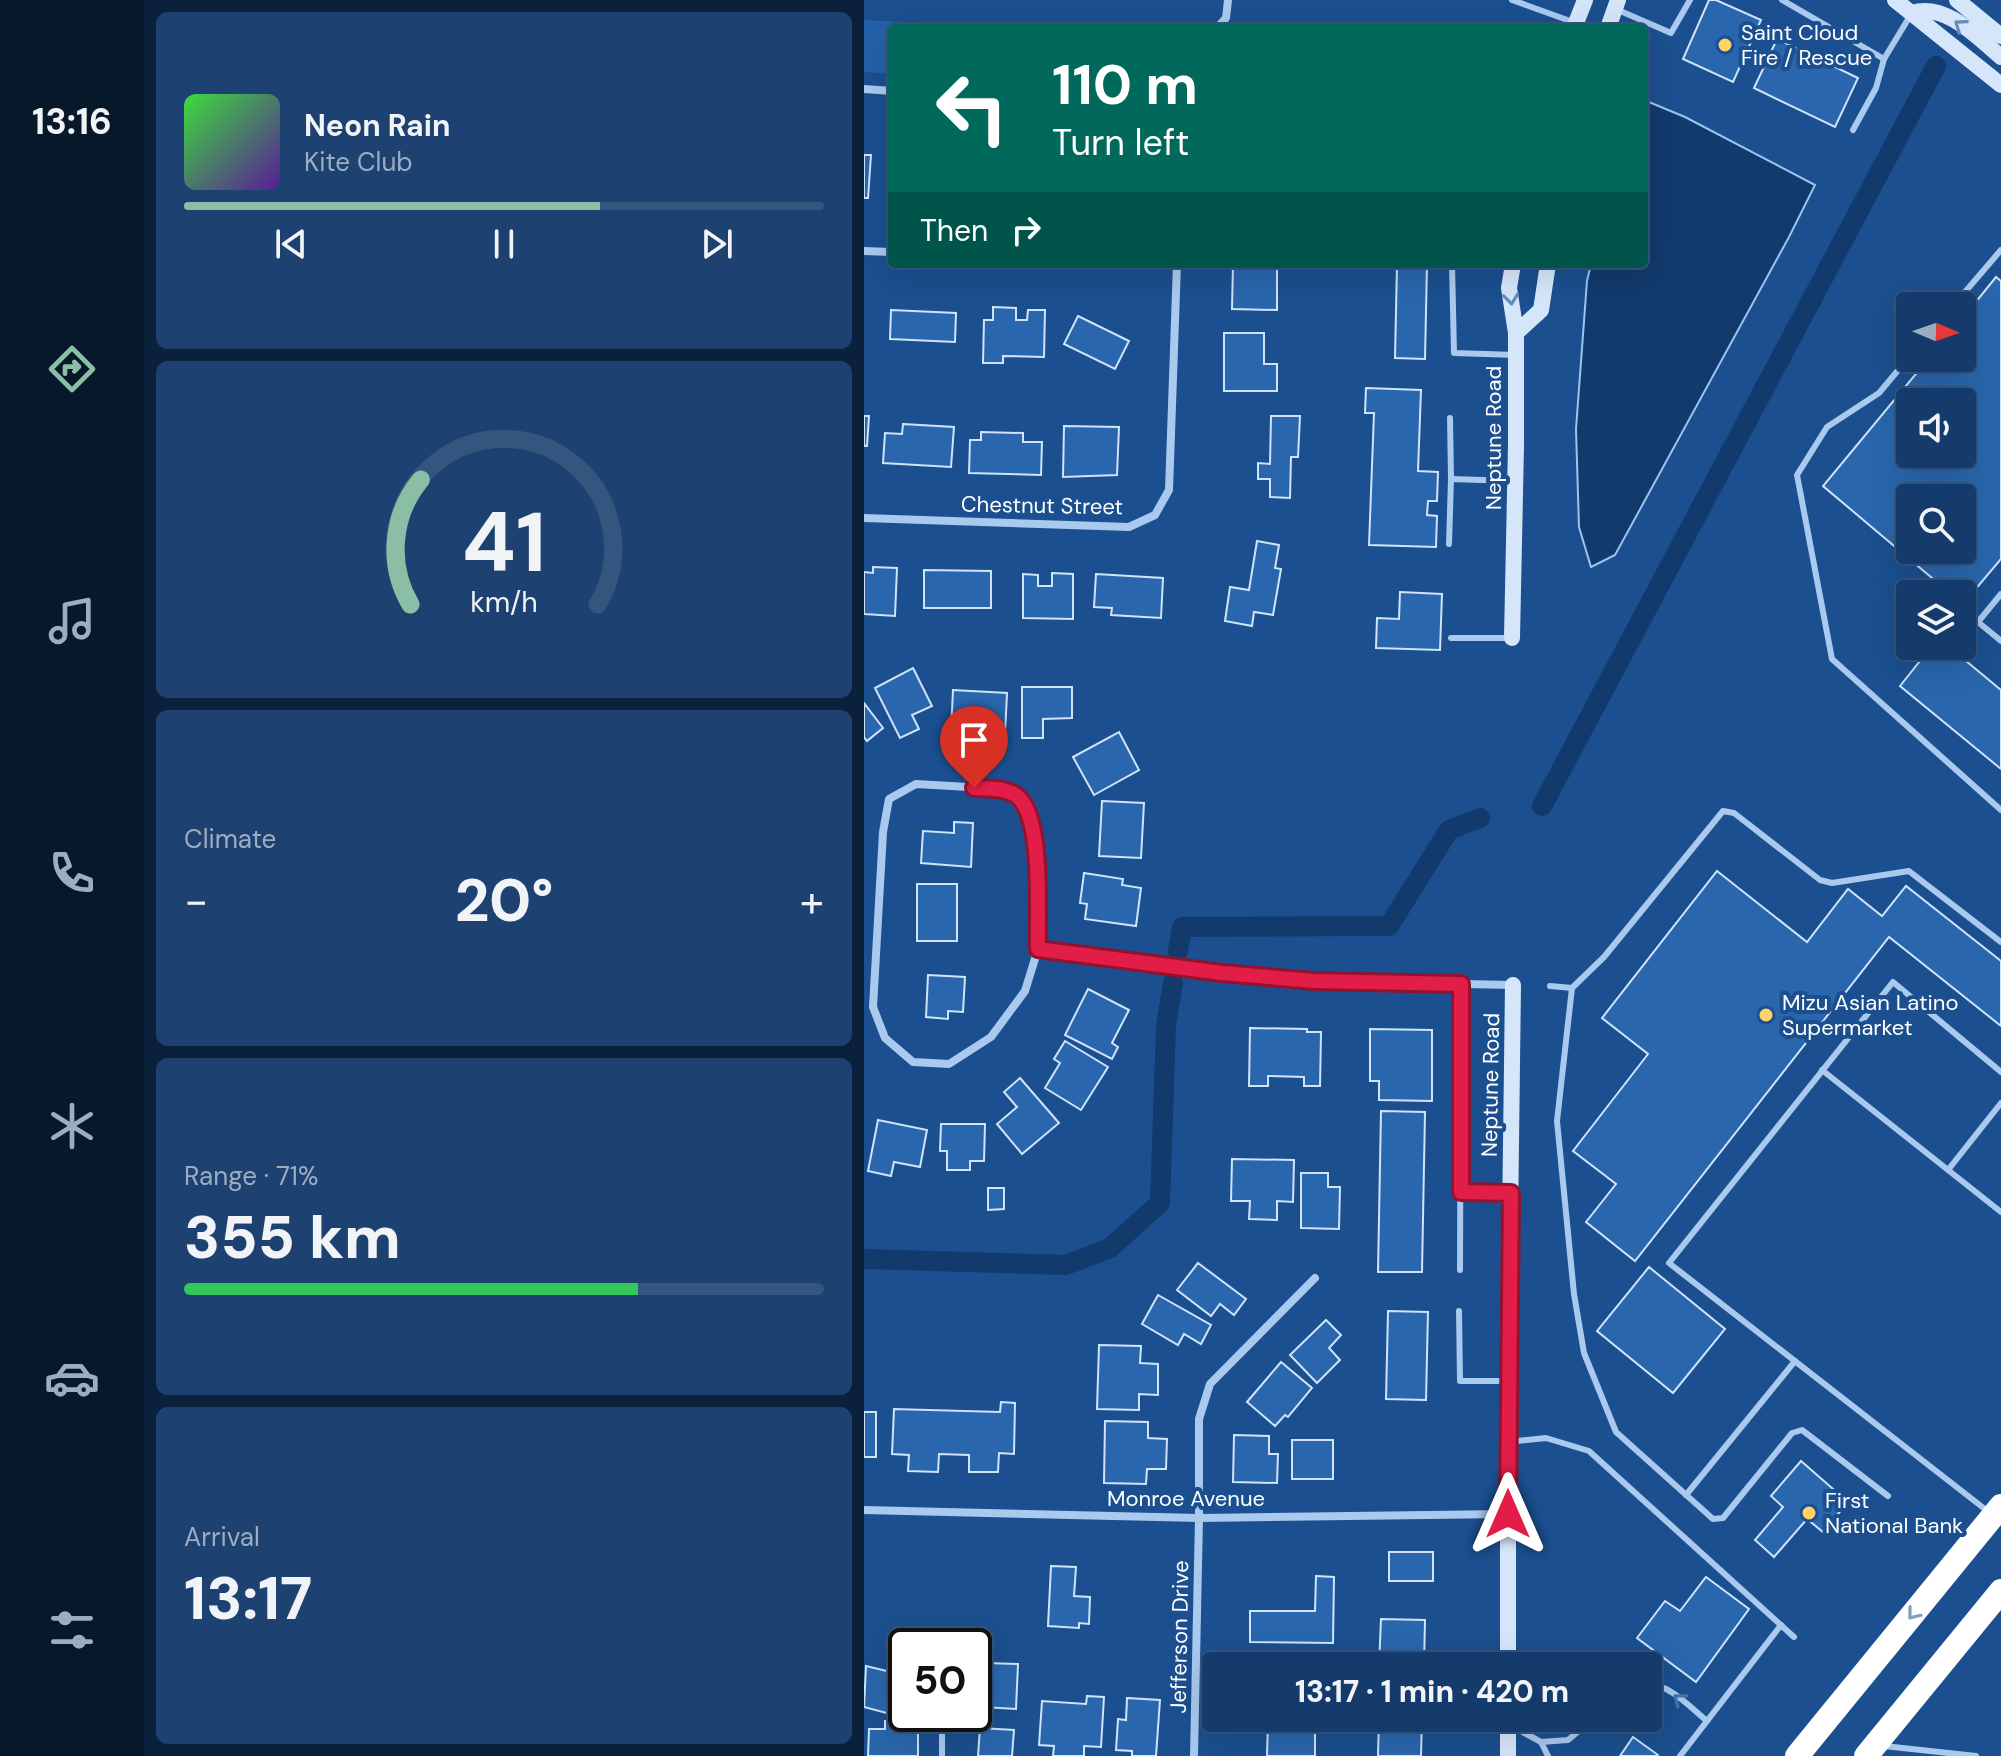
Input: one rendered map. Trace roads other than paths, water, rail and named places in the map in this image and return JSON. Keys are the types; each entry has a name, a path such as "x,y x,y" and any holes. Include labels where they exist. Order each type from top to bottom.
{"highway":[{"path":"1797,1756 1997,1511"},
{"path":"1870,1750 2001,1591"}],"main road":[{"path":"1576,24 1585,0"},
{"path":"1895,0 2001,85"},
{"path":"1957,0 2001,36"},
{"path":"1610,24 1617,4"},
{"path":"1918,18 1924,9 1939,12 2001,57"},
{"name":"Neptune Road","path":"1512,268 1509,288 1516,333 1516,481 1512,638"},
{"path":"1516,333 1541,310 1547,268"},
{"name":"Neptune Road","path":"1508,1652 1513,985"},
{"path":"1508,1732 1508,1756"}],"street":[{"path":"1221,24 1226,18 1228,0"},
{"path":"864,89 888,91"},
{"path":"864,251 888,252"},
{"name":"Chestnut Street","path":"864,518 1129,527 1155,515 1169,490 1177,268"},
{"path":"916,784 1003,789 1021,799 1035,833 1038,949 1025,991 991,1037 949,1064 913,1062 885,1038 873,1007 883,832 889,799 916,784"},
{"path":"1038,949 1222,973 1314,981 1513,985"},
{"name":"Jefferson Drive","path":"1194,1756 1199,1419 1210,1384 1315,1278"},
{"name":"Monroe Avenue","path":"864,1510 1199,1518 1508,1514"}],"lane":[{"path":"1512,0 1530,3 1571,24"},
{"path":"1617,4 1671,33 1690,0"},
{"path":"1782,0 1884,59"},
{"path":"1853,130 1876,88 1884,59 1918,18"},
{"path":"1965,292 2001,250"},
{"path":"1452,268 1454,353 1516,355"},
{"path":"1897,372 1879,393 1827,427 1797,475 1832,659 2001,810"},
{"path":"1449,544 1450,418"},
{"path":"1451,479 1516,481"},
{"path":"2001,594 1978,622 2001,641"},
{"path":"1451,638 1512,638"},
{"path":"1888,1496 1802,1430 1792,1433 1723,1518 1713,1519 1616,1432 1584,1353 1574,1294 1557,1121 1572,988 1604,957 1723,811 1734,813 1820,880 1832,883 1909,871 2001,942"},
{"path":"1997,1511 1669,1263 1893,982 2001,1072"},
{"path":"1460,1270 1461,984"},
{"path":"1550,986 1572,988"},
{"path":"1822,1070 2001,1212"},
{"path":"1948,1170 2001,1103"},
{"path":"1461,1192 1511,1193"},
{"path":"1459,1311 1460,1381 1508,1381"},
{"path":"1686,1495 1795,1361"},
{"path":"1508,1442 1546,1438 1589,1451 1794,1637"},
{"path":"1680,1756 1781,1625"},
{"path":"1662,1688 1707,1721"},
{"path":"942,1732 942,1756"},
{"path":"1525,1732 1541,1742 1548,1756"},
{"path":"1541,1742 1568,1740 1577,1732"},
{"path":"1870,1750 1976,1756"}],"waterway":[{"path":"1542,806 1936,66"},
{"path":"1178,951 1182,927 1389,926 1449,830 1480,818"},
{"path":"864,1259 1066,1265 1110,1248 1160,1203 1166,1026 1173,983"}],"place":[{"name":"Saint Cloud Fire / Rescue","path":"1725,45"},
{"name":"Mizu Asian Latino Supermarket","path":"1766,1015"},
{"name":"First National Bank","path":"1809,1513"}]}
